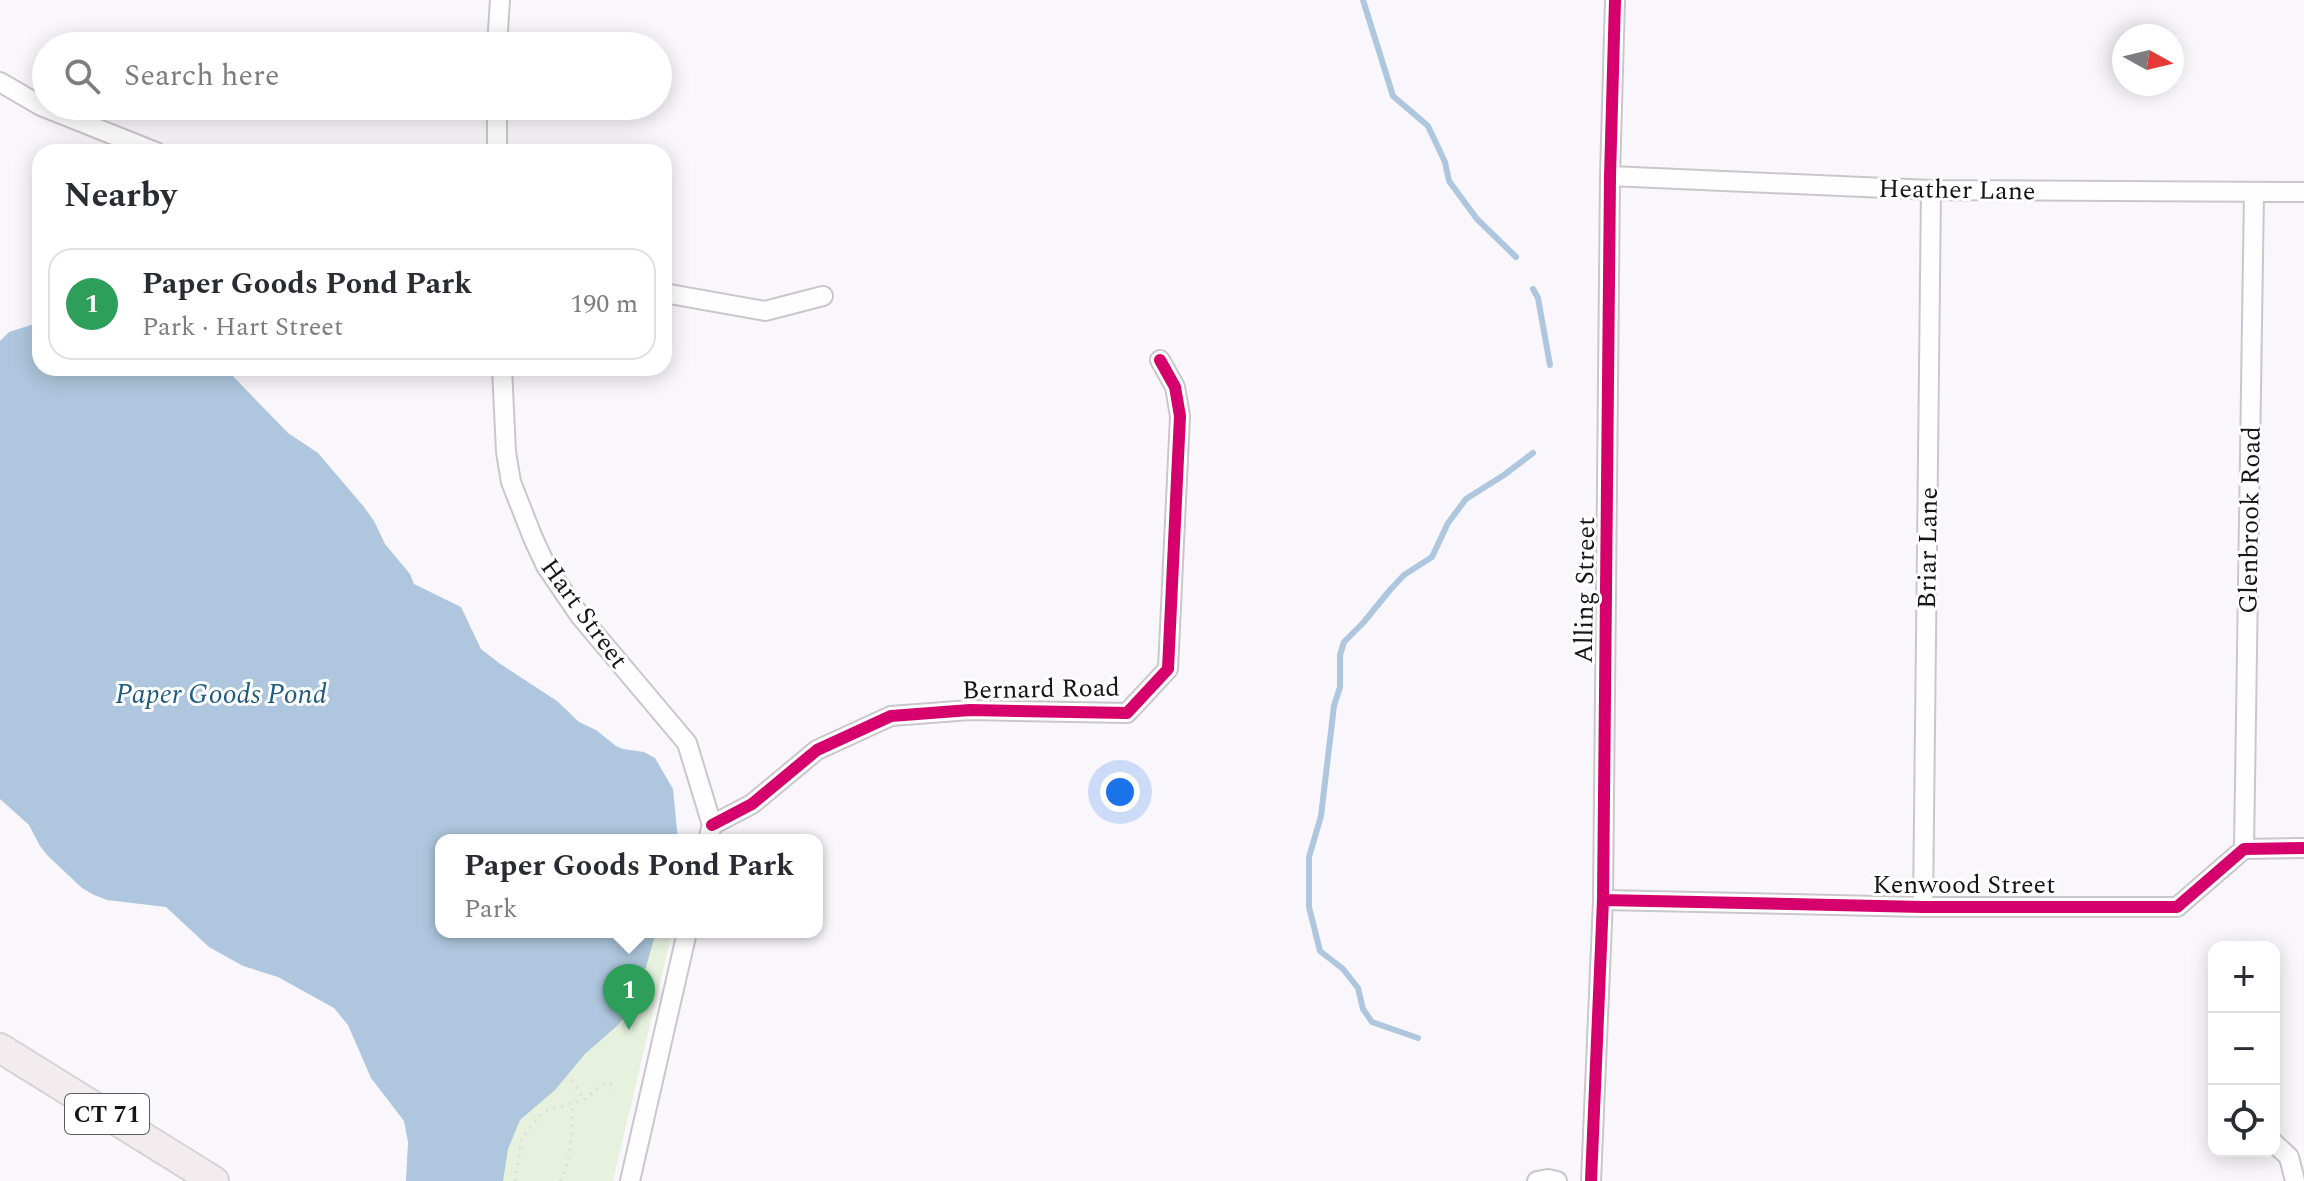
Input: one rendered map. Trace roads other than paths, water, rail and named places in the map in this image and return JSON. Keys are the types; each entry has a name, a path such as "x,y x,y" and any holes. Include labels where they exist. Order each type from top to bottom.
{"main road":[{"name":"CT 71","path":"0,1048 203,1178"}],"street":[{"path":"498,32 500,0"},
{"name":"Alling Street","path":"1591,1181 1603,900 1610,176 1615,0"},
{"path":"0,82 32,101"},
{"path":"76,120 136,144"},
{"path":"497,120 497,144"},
{"name":"Heather Lane","path":"1610,176 1931,190 2304,192"},
{"name":"Briar Lane","path":"1923,907 1931,190"},
{"name":"Glenbrook Road","path":"2244,849 2254,192"},
{"path":"672,294 765,311 823,296"},
{"name":"Bernard Road","path":"710,832 752,804 817,750 891,716 970,710 1127,713 1168,669 1180,416 1175,387 1160,360"},
{"name":"Hart Street","path":"502,376 506,452 511,482 546,566 580,616 687,743 710,832"},
{"path":"2244,849 2304,848"},
{"name":"Kenwood Street","path":"1603,900 1923,907 2177,907 2244,849"},
{"path":"630,1181 686,938"},
{"path":"2280,1149 2289,1157 2295,1181"},
{"path":"1537,1181 1557,1181"}],"water":[{"name":"Paper Goods Pond","path":"32,325 32,376 233,376 288,433 318,453 364,507 385,544 410,574 414,584 461,607 481,649 616,746 644,752 655,758 673,789 677,834 435,834 435,938 654,938 642,981 627,1013 585,1054 555,1090 520,1120 508,1149 503,1181 406,1181 408,1142 404,1121 371,1078 348,1025 334,1008 278,977 243,966 209,947 166,907 107,900 82,888 48,856 29,825 0,799 0,341 9,332"}],"waterway":[{"path":"1363,0 1393,96 1428,126 1445,162 1449,181 1477,219 1516,257"},
{"path":"1533,289 1538,298 1550,365"},
{"path":"1418,1038 1372,1022 1363,1009 1358,988 1343,969 1320,951 1309,907 1309,857 1321,816 1334,706 1340,687 1340,655 1344,642 1404,575 1432,557 1448,523 1466,499 1533,453"}],"place":[{"name":"Paper Goods Pond Park","path":"629,1030"}]}
